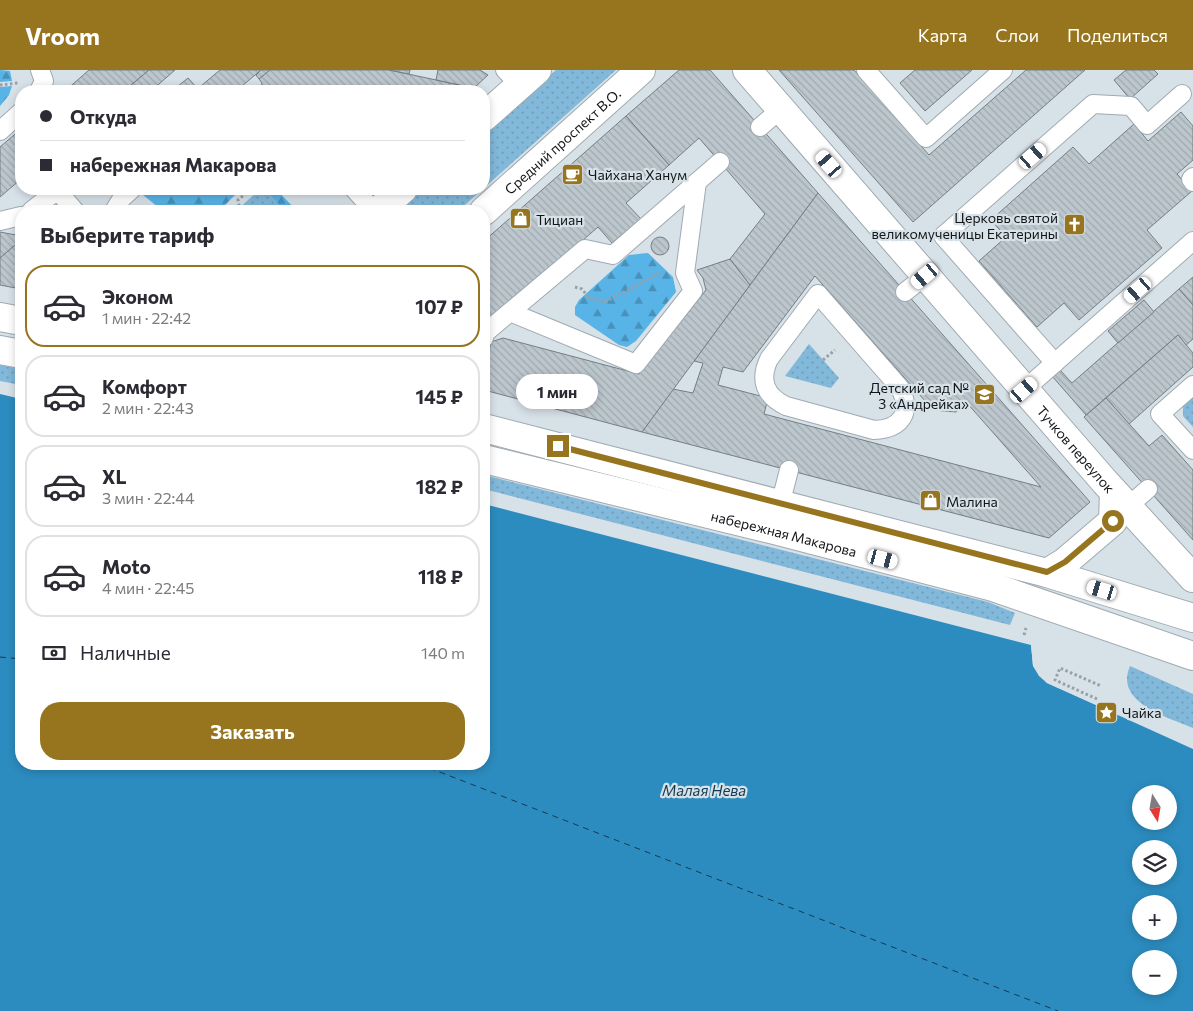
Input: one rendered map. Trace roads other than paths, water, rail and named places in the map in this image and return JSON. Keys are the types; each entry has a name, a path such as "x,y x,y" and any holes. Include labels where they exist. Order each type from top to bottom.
{"main road":[{"name":"Средний проспект В.О.","path":"490,206 641,70"},
{"name":"Тучков переулок","path":"747,70 781,108 915,284 1024,390 1193,578"},
{"path":"490,110 521,75"},
{"path":"383,205 396,195"},
{"path":"0,317 15,320"},
{"path":"0,350 15,353"},
{"name":"набережная Макарова","path":"490,430 1047,572 1193,618"},
{"name":"набережная Макарова","path":"490,461 774,530 993,587 1193,656"},
{"path":"1047,572 1065,562 1113,521 1121,499"}],"lane":[{"path":"40,70 44,80 42,85"},
{"path":"866,70 926,138 1003,70"},
{"path":"1055,363 943,236 1093,104 1131,106 1147,125 1182,94"},
{"path":"760,127 781,108"},
{"path":"0,131 15,117"},
{"path":"490,329 584,249 613,255 720,162"},
{"path":"1193,177 1191,179 1193,182"},
{"path":"510,312 636,364 693,292 685,273 697,182"},
{"path":"39,205 52,195"},
{"path":"62,195 70,205"},
{"path":"118,205 125,195"},
{"path":"360,195 370,205"},
{"path":"0,222 15,218"},
{"path":"1024,390 1193,241"},
{"path":"818,294 857,332 900,388 905,399 905,412 898,423 887,430 874,430 803,418 775,401 767,392 764,370 769,359 818,294"},
{"path":"1189,453 1160,414 1193,385"},
{"path":"774,530 789,470"},
{"path":"1121,499 1148,489"}],"water":[{"name":"Малая Нева","path":"0,394 15,398 15,770 490,770 490,506 1031,645 1033,666 1047,683 1193,749 1193,1011 0,1011"}],"place":[{"name":"Чайхана Ханум","path":"572,174"},
{"name":"Тициан","path":"520,219"},
{"name":"Церковь святой великомученицы Екатерины","path":"1074,225"},
{"name":"Детский сад № 3 «Андрейка»","path":"985,395"},
{"name":"Малина","path":"930,501"},
{"name":"Чайка","path":"1106,712"}]}
